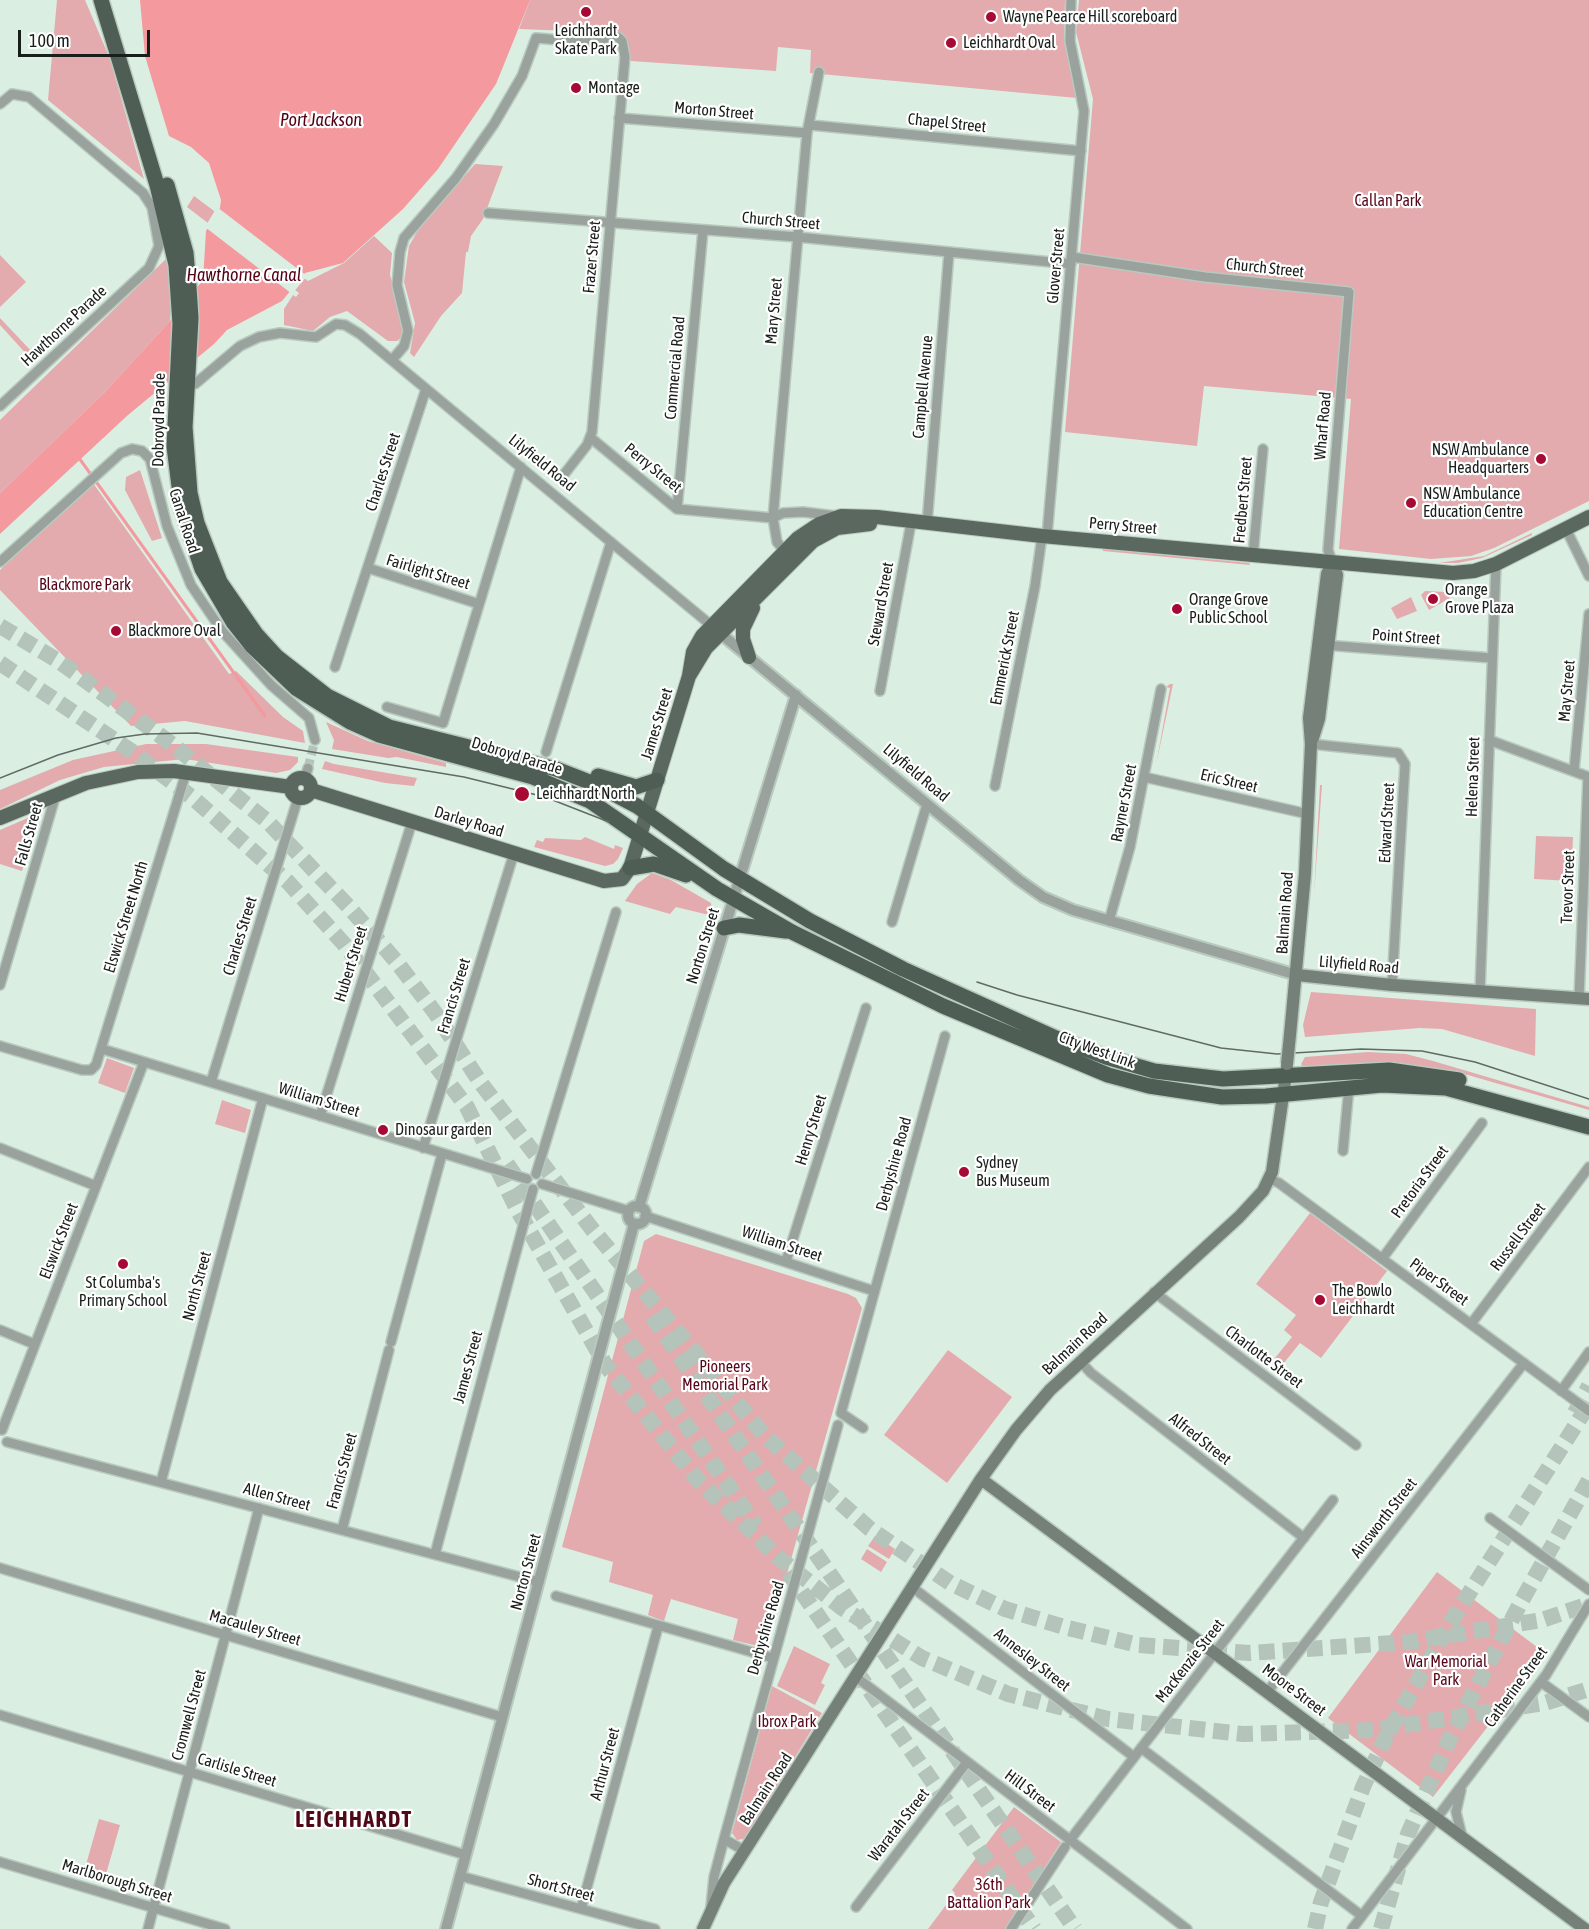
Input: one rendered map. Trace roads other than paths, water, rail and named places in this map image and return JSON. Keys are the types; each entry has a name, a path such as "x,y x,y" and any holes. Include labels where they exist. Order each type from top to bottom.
{"highway":[{"name":"Dobroyd Parade","path":"101,0 176,264 179,294 180,405 176,478 182,510 198,559 233,622 274,669 322,706 350,722 405,744 559,787 590,801 640,834"},
{"name":"Dobroyd Parade","path":"111,0 186,253 191,318 180,405 190,493 207,553 237,609 277,657 327,696 389,727 556,769 618,795 647,813"},
{"path":"577,777 598,776 636,787 657,780"},
{"name":"City West Link","path":"647,813 739,879 784,908 903,969 1056,1038 1106,1057 1154,1071 1204,1078 1286,1070 1371,1070 1424,1074 1466,1082 1589,1117"},
{"name":"City West Link","path":"640,834 698,876 792,932 943,1006 1108,1075 1185,1093 1234,1097 1392,1085 1446,1088 1589,1127"},
{"path":"630,868 654,864 687,875 698,876"},
{"path":"724,928 739,926 792,932"}],"main road":[{"name":"Perry Street","path":"789,556 813,527 841,516 877,517 911,523"},
{"path":"1332,562 1453,573 1474,571 1496,564 1589,517"},
{"name":"Perry Street","path":"789,556 837,528 862,524 911,523 1332,562"},
{"path":"749,657 743,639 745,622 760,596 789,556"},
{"path":"716,629 789,556"},
{"name":"Balmain Road","path":"703,1929 724,1883 981,1479 1040,1401 1154,1292 1239,1217 1259,1196 1270,1179 1297,975 1308,814 1310,718 1323,645 1326,574 1332,562"},
{"path":"716,629 760,596"},
{"name":"James Street","path":"618,881 630,868 689,676 693,652 716,629"},
{"path":"0,818 100,778 125,773 157,771 186,773 295,792"},
{"name":"Darley Road","path":"295,792 308,796 308,779 412,822 604,881 618,881"},
{"name":"Lilyfield Road","path":"1297,975 1392,985 1584,999"},
{"name":"Moore Street","path":"981,1479 1585,1929"}],"street":[{"name":"Glover Street","path":"1045,536 1084,106 1070,41 1071,0"},
{"name":"Frazer Street","path":"392,360 404,346 408,331 397,285 400,252 404,238 456,178 494,124 522,76 536,38 595,44 614,36 622,41 625,48 589,442"},
{"name":"Mary Street","path":"789,556 777,542 773,518 808,129 819,72"},
{"name":"Hawthorne Parade","path":"0,104 8,95 17,93 29,97 143,193 152,207 159,246 148,268 0,406"},
{"name":"Morton Street","path":"619,118 808,129"},
{"name":"Chapel Street","path":"808,129 1081,151"},
{"name":"Church Street","path":"488,213 1071,261 1349,292"},
{"name":"Commercial Road","path":"677,509 703,231"},
{"name":"Campbell Avenue","path":"927,524 949,252"},
{"name":"Wharf Road","path":"1332,562 1328,550 1349,292"},
{"name":"Lilyfield Road","path":"195,384 250,340 280,333 316,337 336,324 353,328 927,804 1043,897 1073,910 1297,975"},
{"name":"Charles Street","path":"335,667 426,389"},
{"path":"562,477 589,442"},
{"name":"Perry Street","path":"589,442 677,509 773,518 783,513 803,512 841,516"},
{"name":"Canal Road","path":"0,562 121,453 132,449 142,451 150,459 167,525 191,585 222,631 271,685 309,718 315,740"},
{"name":"Fredbert Street","path":"1253,555 1263,449"},
{"path":"387,707 443,723 521,467"},
{"name":"Steward Street","path":"880,690 911,523"},
{"path":"1566,529 1589,576"},
{"name":"Emmerick Street","path":"995,786 1045,536"},
{"path":"546,752 611,542"},
{"name":"Helena Street","path":"1480,991 1496,564"},
{"name":"Fairlight Street","path":"368,568 479,604"},
{"name":"May Street","path":"1574,771 1589,615"},
{"name":"Point Street","path":"1323,645 1492,658"},
{"name":"Rayner Street","path":"1110,921 1130,847 1161,689"},
{"name":"Norton Street","path":"446,1929 634,1224 641,1223 638,1211 796,695"},
{"path":"1489,740 1588,777"},
{"name":"Edward Street","path":"1311,744 1398,753 1405,764 1392,985"},
{"name":"Elswick Street North","path":"0,1046 82,1070 94,1068 102,1049 186,773"},
{"name":"Eric Street","path":"1144,777 1308,814"},
{"name":"Trevor Street","path":"1584,999 1588,777"},
{"name":"Charles Street","path":"211,1082 295,792"},
{"name":"Falls Street","path":"0,985 56,794"},
{"path":"891,922 927,804"},
{"name":"Hubert Street","path":"320,1116 412,822"},
{"name":"Francis Street","path":"423,1148 514,853"},
{"path":"536,1174 616,912"},
{"name":"Henry Street","path":"786,1262 866,1008"},
{"name":"Derbyshire Road","path":"863,1428 841,1413 945,1036"},
{"name":"William Street","path":"102,1049 527,1179"},
{"name":"Elswick Street","path":"1,1430 144,1062"},
{"path":"1343,1151 1349,1087"},
{"name":"North Street","path":"161,1482 263,1098"},
{"name":"Pretoria Street","path":"1382,1259 1482,1123"},
{"path":"0,1148 96,1186"},
{"name":"Francis Street","path":"342,1530 442,1154"},
{"name":"Russell Street","path":"1471,1324 1589,1167"},
{"path":"536,1174 541,1177 542,1184 533,1189 527,1185 527,1179 529,1175 536,1174"},
{"name":"Piper Street","path":"1270,1179 1279,1183 1589,1412"},
{"name":"William Street","path":"542,1184 638,1211 874,1291"},
{"name":"James Street","path":"435,1554 533,1189"},
{"name":"Charlotte Street","path":"1154,1292 1356,1445"},
{"path":"0,1330 34,1344"},
{"path":"1561,1391 1589,1352"},
{"name":"Alfred Street","path":"1080,1361 1091,1373 1304,1538"},
{"name":"Ainsworth Street","path":"1268,1691 1524,1363"},
{"name":"Derbyshire Road","path":"711,1909 714,1877 838,1425"},
{"path":"1,1430 7,1435 4,1445"},
{"name":"Allen Street","path":"4,1445 161,1482 539,1582"},
{"name":"MacKenzie Street","path":"1014,1926 1067,1843 1333,1500"},
{"name":"Cromwell Street","path":"147,1929 259,1508"},
{"path":"1490,1518 1589,1590"},
{"name":"Macauley Street","path":"0,1568 502,1717"},
{"name":"Annesley Street","path":"912,1587 1134,1757"},
{"path":"556,1596 773,1658"},
{"name":"Catherine Street","path":"1352,1929 1541,1682 1589,1604"},
{"name":"Arthur Street","path":"581,1909 658,1627"},
{"name":"Hill Street","path":"856,1677 967,1762 1067,1843 1187,1929"},
{"path":"1541,1682 1589,1717"},
{"name":"Carlisle Street","path":"0,1715 466,1855"},
{"path":"1141,1748 1362,1916"},
{"name":"Waratah Street","path":"856,1907 967,1762"},
{"name":"Catherine Street","path":"1462,1785 1456,1812 1462,1836"},
{"path":"724,1839 746,1851"},
{"name":"Marlborough Street","path":"0,1862 225,1929"},
{"name":"Short Street","path":"460,1876 655,1929"},
{"path":"1014,1926 1025,1929"}],"water":[{"name":"Port Jackson","path":"140,0 530,0 496,84 438,169 403,209 343,263 305,273 282,301 227,330 214,344 128,415 0,534 0,493 105,392 170,321 203,280 206,231 220,208 221,200 209,163 191,147 169,136 145,56"}],"waterway":[{"path":"79,458 265,716"}],"tunnel":[{"path":"0,626 60,662 173,745 267,821 348,906 396,961 436,1014 480,1082 592,1229 764,1435 870,1529 950,1583 1005,1609 1064,1627 1138,1645 1250,1653 1408,1642 1542,1620 1589,1604"},
{"path":"0,663 131,751 193,798 288,882 344,944 467,1107 517,1209 606,1366 698,1480 779,1558 842,1608 922,1658 1008,1694 1108,1719 1243,1734 1373,1730 1545,1703 1589,1689"},
{"path":"308,768 315,740"},
{"path":"507,1164 756,1526"},
{"path":"652,1316 1075,1929"},
{"path":"1575,1413 1589,1386"},
{"path":"1315,1929 1321,1902 1363,1787 1386,1737 1451,1622 1589,1404"},
{"path":"1381,1929 1408,1834 1450,1738 1521,1602 1589,1480"},
{"path":"788,1572 1034,1929"}],"tram line":[{"path":"0,778 58,755 116,738 145,734 197,733 464,777 545,797 609,822"},
{"path":"977,982 1017,995 1221,1048 1277,1054 1361,1049 1422,1051 1475,1062 1589,1099"}],"place":[{"name":"Leichhardt Skate Park","path":"586,12"},
{"name":"Wayne Pearce Hill scoreboard","path":"991,17"},
{"name":"Leichhardt Oval","path":"951,43"},
{"name":"Montage","path":"576,88"},
{"name":"NSW Ambulance Headquarters","path":"1541,459"},
{"name":"NSW Ambulance Education Centre","path":"1411,503"},
{"name":"Orange Grove Plaza","path":"1433,599"},
{"name":"Orange Grove Public School","path":"1177,609"},
{"name":"Blackmore Oval","path":"116,631"},
{"name":"Leichhardt North","path":"522,794"},
{"name":"Dinosaur garden","path":"383,1130"},
{"name":"Sydney Bus Museum","path":"964,1172"},
{"name":"St Columba's Primary School","path":"123,1264"},
{"name":"The Bowlo Leichhardt","path":"1320,1300"}],"district":[{"name":"LEICHHARDT","path":"354,1820"}],"park label":[{"name":"Callan Park","path":"1388,201"},
{"name":"Blackmore Park","path":"85,585"},
{"name":"Pioneers Memorial Park","path":"725,1376"},
{"name":"War Memorial Park","path":"1446,1671"},
{"name":"Ibrox Park","path":"787,1722"},
{"name":"36th Battalion Park","path":"989,1894"}],"water label":[{"name":"Hawthorne Canal","path":"244,275"}]}
